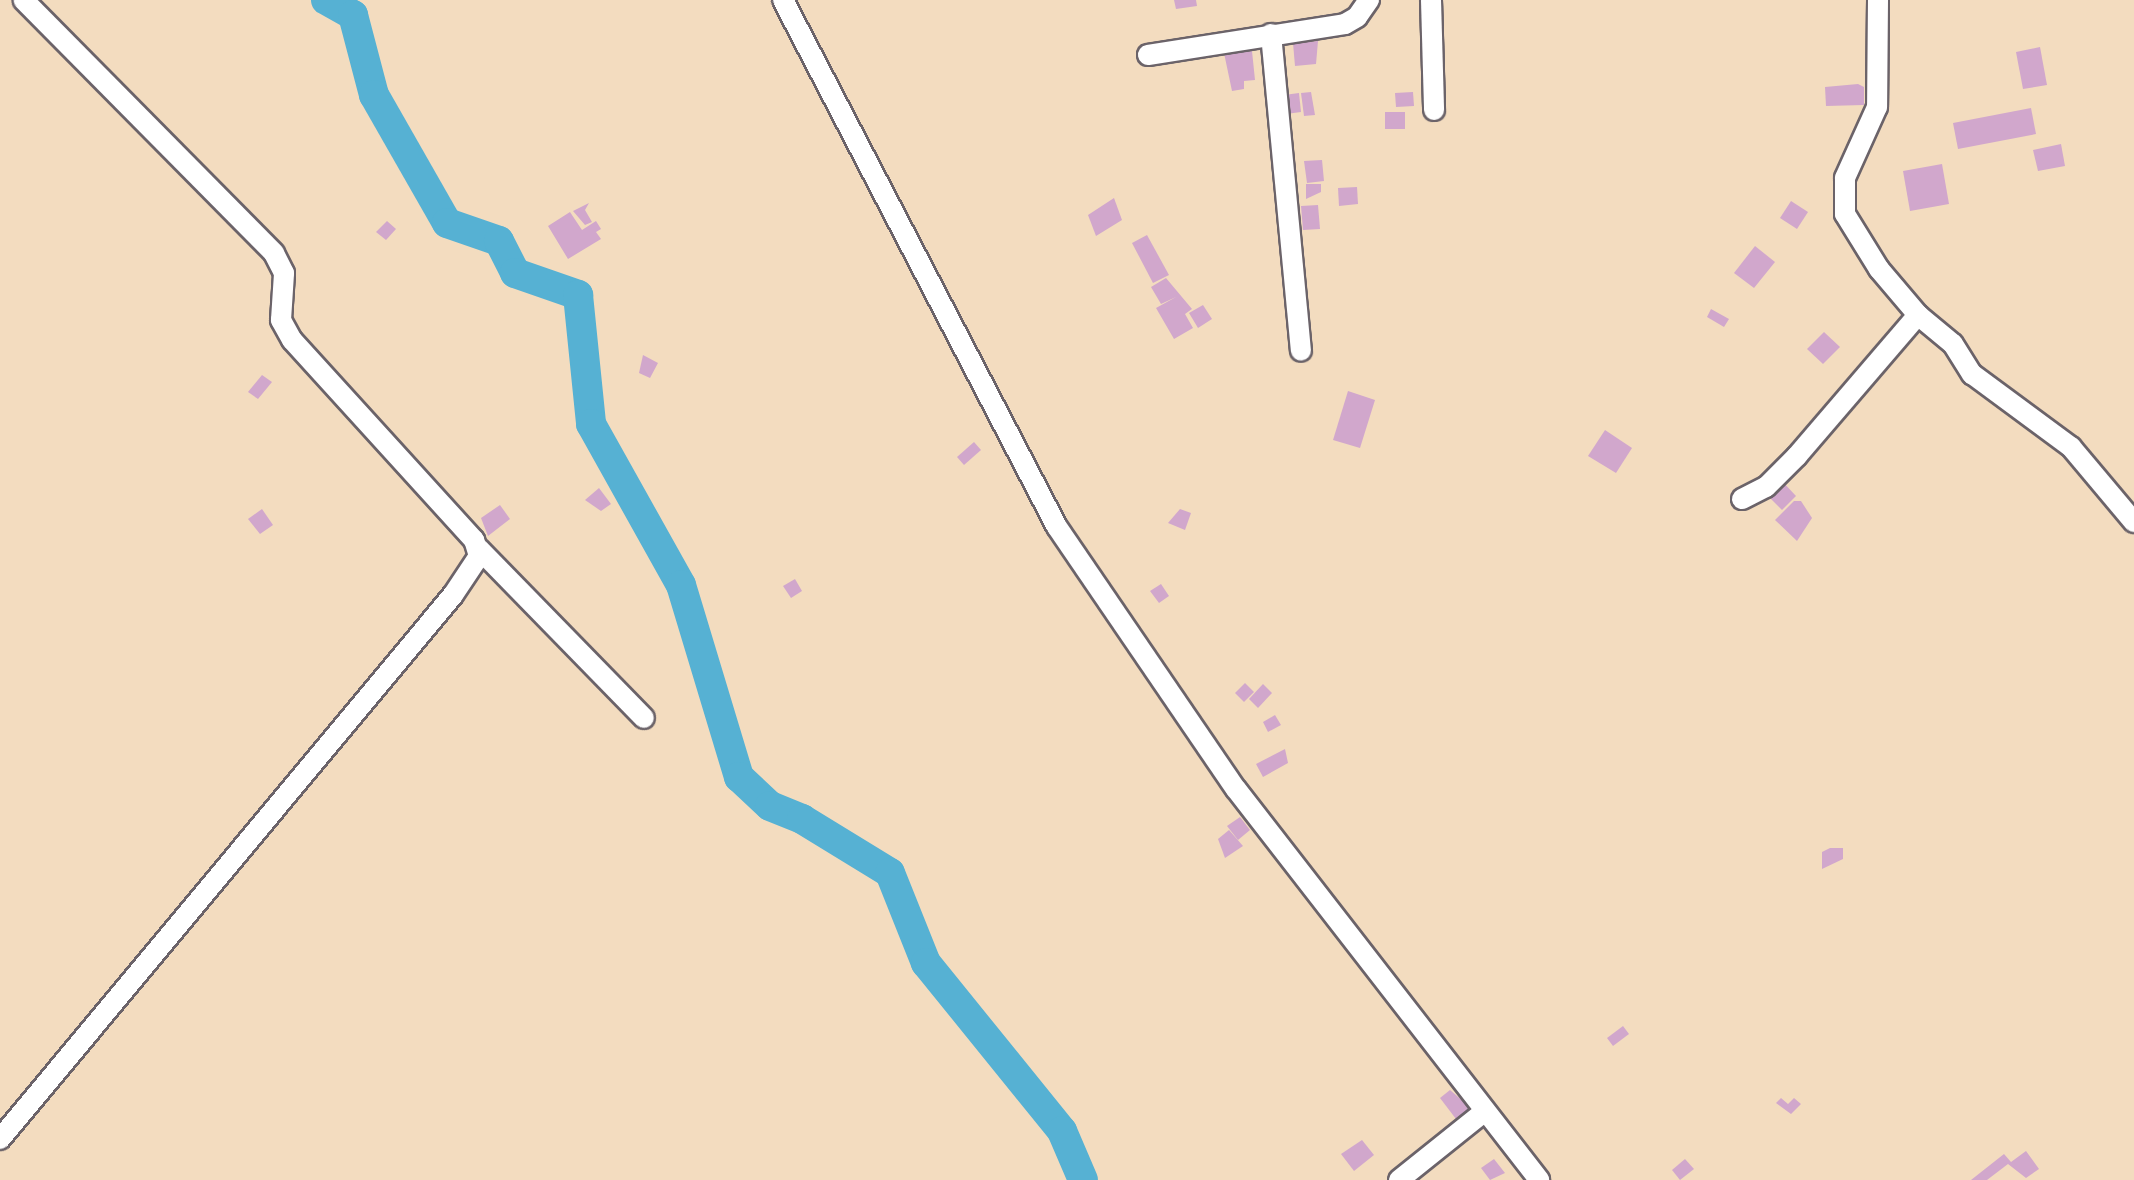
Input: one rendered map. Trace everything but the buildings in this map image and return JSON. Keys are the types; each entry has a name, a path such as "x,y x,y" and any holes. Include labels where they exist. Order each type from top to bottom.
{"street":[{"path":"24,0 274,253 284,273 281,320 292,340 479,549 644,718"},
{"path":"783,0 1057,527 1236,789 1539,1180"},
{"path":"1148,55 1345,24 1369,0"},
{"path":"1431,0 1434,110"},
{"path":"1878,0 1877,107 1845,178 1844,205 1879,269 1918,315 1953,344 1972,374 2071,447 2134,522"},
{"path":"1271,34 1301,351"},
{"path":"1742,499 1766,487 1797,456 1918,315"},
{"path":"0,1139 247,836 453,595 477,563 479,549"},
{"path":"1399,1180 1485,1111"}],"waterway":[{"path":"326,0 353,15 374,95 447,223 499,241 515,273 578,295 591,424 681,585 739,777 770,806 802,819 890,873 926,963 1062,1131 1083,1180"}]}
